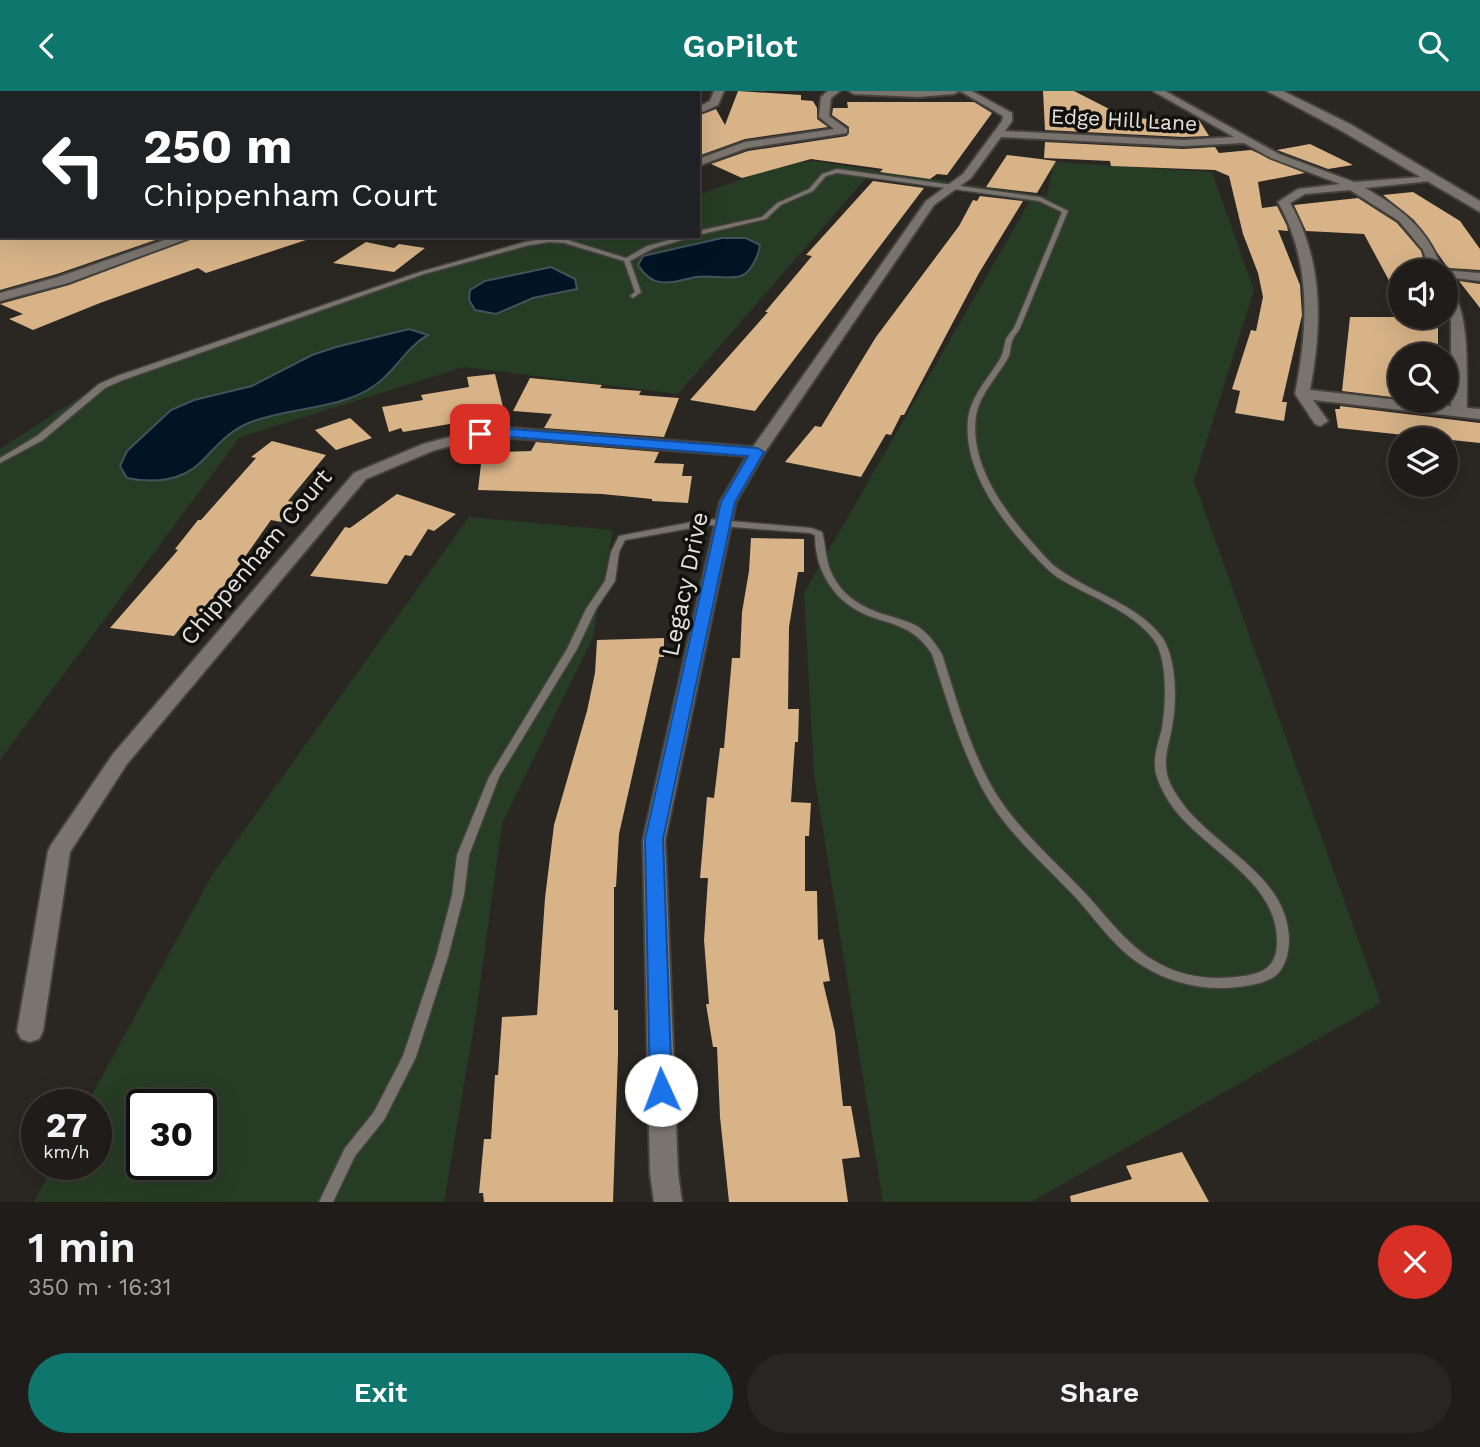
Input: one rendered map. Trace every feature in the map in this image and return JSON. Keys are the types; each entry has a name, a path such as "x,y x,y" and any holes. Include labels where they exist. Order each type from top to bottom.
{"street":[{"path":"700,110 714,103 719,91"},
{"path":"700,162 741,146 843,131 824,117 826,97 835,91"},
{"path":"854,91 918,94 954,91"},
{"path":"965,91 1008,115 998,134"},
{"path":"1158,91 1297,166 1329,174 1352,185 1403,218 1429,249 1432,259"},
{"path":"1273,91 1345,127 1480,207"},
{"name":"Edge Hill Lane","path":"998,134 1195,143 1248,140"},
{"name":"Legacy Drive","path":"668,1202 663,1160 654,839 728,502 757,452 930,203 967,176 998,134"},
{"path":"1320,421 1302,394 1314,333 1312,278 1292,215 1284,202 1302,191 1430,178"},
{"path":"0,297 63,280 183,238"},
{"path":"1458,274 1480,277"},
{"path":"1458,321 1459,412"},
{"path":"1302,394 1480,414"},
{"name":"Chippenham Court","path":"30,1031 59,851 120,759 359,476 429,447 480,434 512,433 757,452"}],"lane":[{"path":"326,1202 350,1152 379,1115 409,1057 442,957 458,895 463,855 494,777 610,581 615,552 622,538 686,524 723,522 819,534 818,548 825,571 844,598 859,609 901,621 928,637 937,654 978,769 1001,809 1030,845 1143,959 1180,977 1215,984 1243,982 1270,974 1280,962 1284,939 1279,918 1268,896 1248,873 1195,825 1173,798 1162,778 1160,754 1168,723 1164,648 1138,620 1046,564 995,499 979,469 972,418 979,400 1007,352 1009,340 1017,328 1065,211 1040,199 837,171 820,178 811,190 779,204 764,218 700,233"},
{"path":"627,261 635,253 650,246 684,238"},
{"path":"0,461 40,438 102,387 120,377 422,273 549,240 575,243 627,261"},
{"path":"627,261 638,292 633,296"}],"green space":[{"path":"815,161 1047,196 1054,162 1212,172 1254,290 1194,481 1381,1003 1031,1202 883,1202 814,774 804,593 1030,201 866,178 678,394 464,367 240,437 0,760 0,449 106,380 536,238 700,238 700,194 781,165","holes":["722,238 760,249 752,267 742,276 697,277 643,256","470,290 556,295 533,298 496,314","409,329 427,335 374,387 345,400 281,413 242,426 185,474 156,480 127,478 194,400 252,386 312,355 336,347"]},
{"path":"469,517 613,530 593,637 502,824 476,1014 444,1202 34,1202 46,1180 112,1180 112,1089 95,1089 212,875"}],"water":[{"path":"722,238 746,238 760,245 754,263 745,274 730,278 696,277 664,283 651,279 638,265 643,256"},
{"path":"551,267 575,279 577,289 533,298 496,314 475,310 469,300 470,290 485,281"},
{"path":"409,329 428,335 413,346 388,374 360,394 346,400 251,422 224,439 194,468 176,477 156,480 127,478 120,466 127,451 171,410 194,400 252,386 312,355"}],"building":[{"path":"738,91 801,95 801,100 813,101 817,108 817,119 828,127 745,139 700,155 700,115 716,109 725,125"},
{"path":"1043,91 1074,91 1119,114 1120,118 1199,120 1209,136 1045,130"},
{"path":"847,102 974,102 992,113 947,175 937,174 930,179 811,159 742,178 711,164 748,151 847,136 849,127 832,115 833,108 848,108"},
{"path":"1045,142 1183,149 1215,147 1219,153 1251,150 1305,173 1258,182 1262,208 1277,206 1287,226 1288,231 1278,230 1300,285 1302,315 1282,402 1287,402 1284,421 1235,413 1240,391 1232,389 1251,330 1256,331 1263,297 1258,273 1243,234 1229,176 1215,170 1111,166 1110,161 1044,158"},
{"path":"1310,144 1353,165 1328,169 1277,150"},
{"path":"1007,155 1056,161 1037,193 986,187"},
{"path":"873,181 924,188 755,411 690,400 768,312 765,312 812,256 806,255"},
{"path":"1413,192 1460,221 1480,249 1480,270 1458,269 1458,259 1442,259 1414,220 1383,195"},
{"path":"980,196 1023,201 979,273 904,415 901,415 891,435 886,434 861,477 785,462 815,426 821,427 876,337 959,226 973,200 977,201"},
{"path":"1358,198 1397,223 1421,251 1423,259 1388,259 1388,279 1364,234 1306,231 1294,205"},
{"path":"0,238 161,238 57,274 0,290"},
{"path":"192,238 309,239 206,273 198,268 33,330 9,319 23,314 0,304 69,285"},
{"path":"366,242 394,248 399,244 425,248 394,272 333,263"},
{"path":"1459,281 1480,284 1480,308"},
{"path":"1350,317 1388,317 1388,329 1438,329 1438,343 1388,343 1388,397 1342,391"},
{"path":"495,374 504,411 464,413 467,421 403,432 401,428 389,432 382,407 423,400 421,395 469,387 467,377"},
{"path":"530,378 602,385 600,388 641,391 639,395 679,398 664,437 544,428 552,414 513,411"},
{"path":"1340,406 1480,423 1480,443 1458,441 1458,427 1388,427 1388,433 1338,428 1335,409 1340,409"},
{"path":"350,418 372,438 336,450 315,430"},
{"path":"272,441 326,455 288,501 298,503 281,522 271,520 227,582 194,622 186,621 174,636 110,628 178,550 175,549 198,520 201,520 256,458 251,457"},
{"path":"536,442 659,452 654,463 684,464 682,476 692,476 688,503 602,494 478,490 481,464 495,464 496,452 531,451"},
{"path":"397,494 456,514 434,531 428,529 411,556 405,555 387,584 310,576 345,527 350,528"},
{"path":"751,538 804,539 804,572 798,572 789,627 788,709 799,709 791,802 811,803 809,836 805,836 805,891 817,891 818,940 823,939 830,981 823,982 835,1032 843,1106 851,1106 860,1157 842,1159 848,1202 729,1202 720,1117 717,1047 713,1047 706,1004 709,1004 704,940 708,878 700,878 707,797 714,798 720,748 724,748 732,658 740,658 742,612"},
{"path":"664,638 664,657 659,657 619,834 614,887 614,1010 618,1010 618,1055 613,1202 484,1202 483,1193 479,1193 484,1139 491,1139 502,1017 537,1015 545,898 554,825 587,711 595,673 597,640"},
{"path":"1182,1152 1209,1202 1071,1202 1070,1196 1132,1179 1126,1166"}],"route":[{"path":"480,434 512,433 757,452 728,502 654,839 661,1090"}]}
